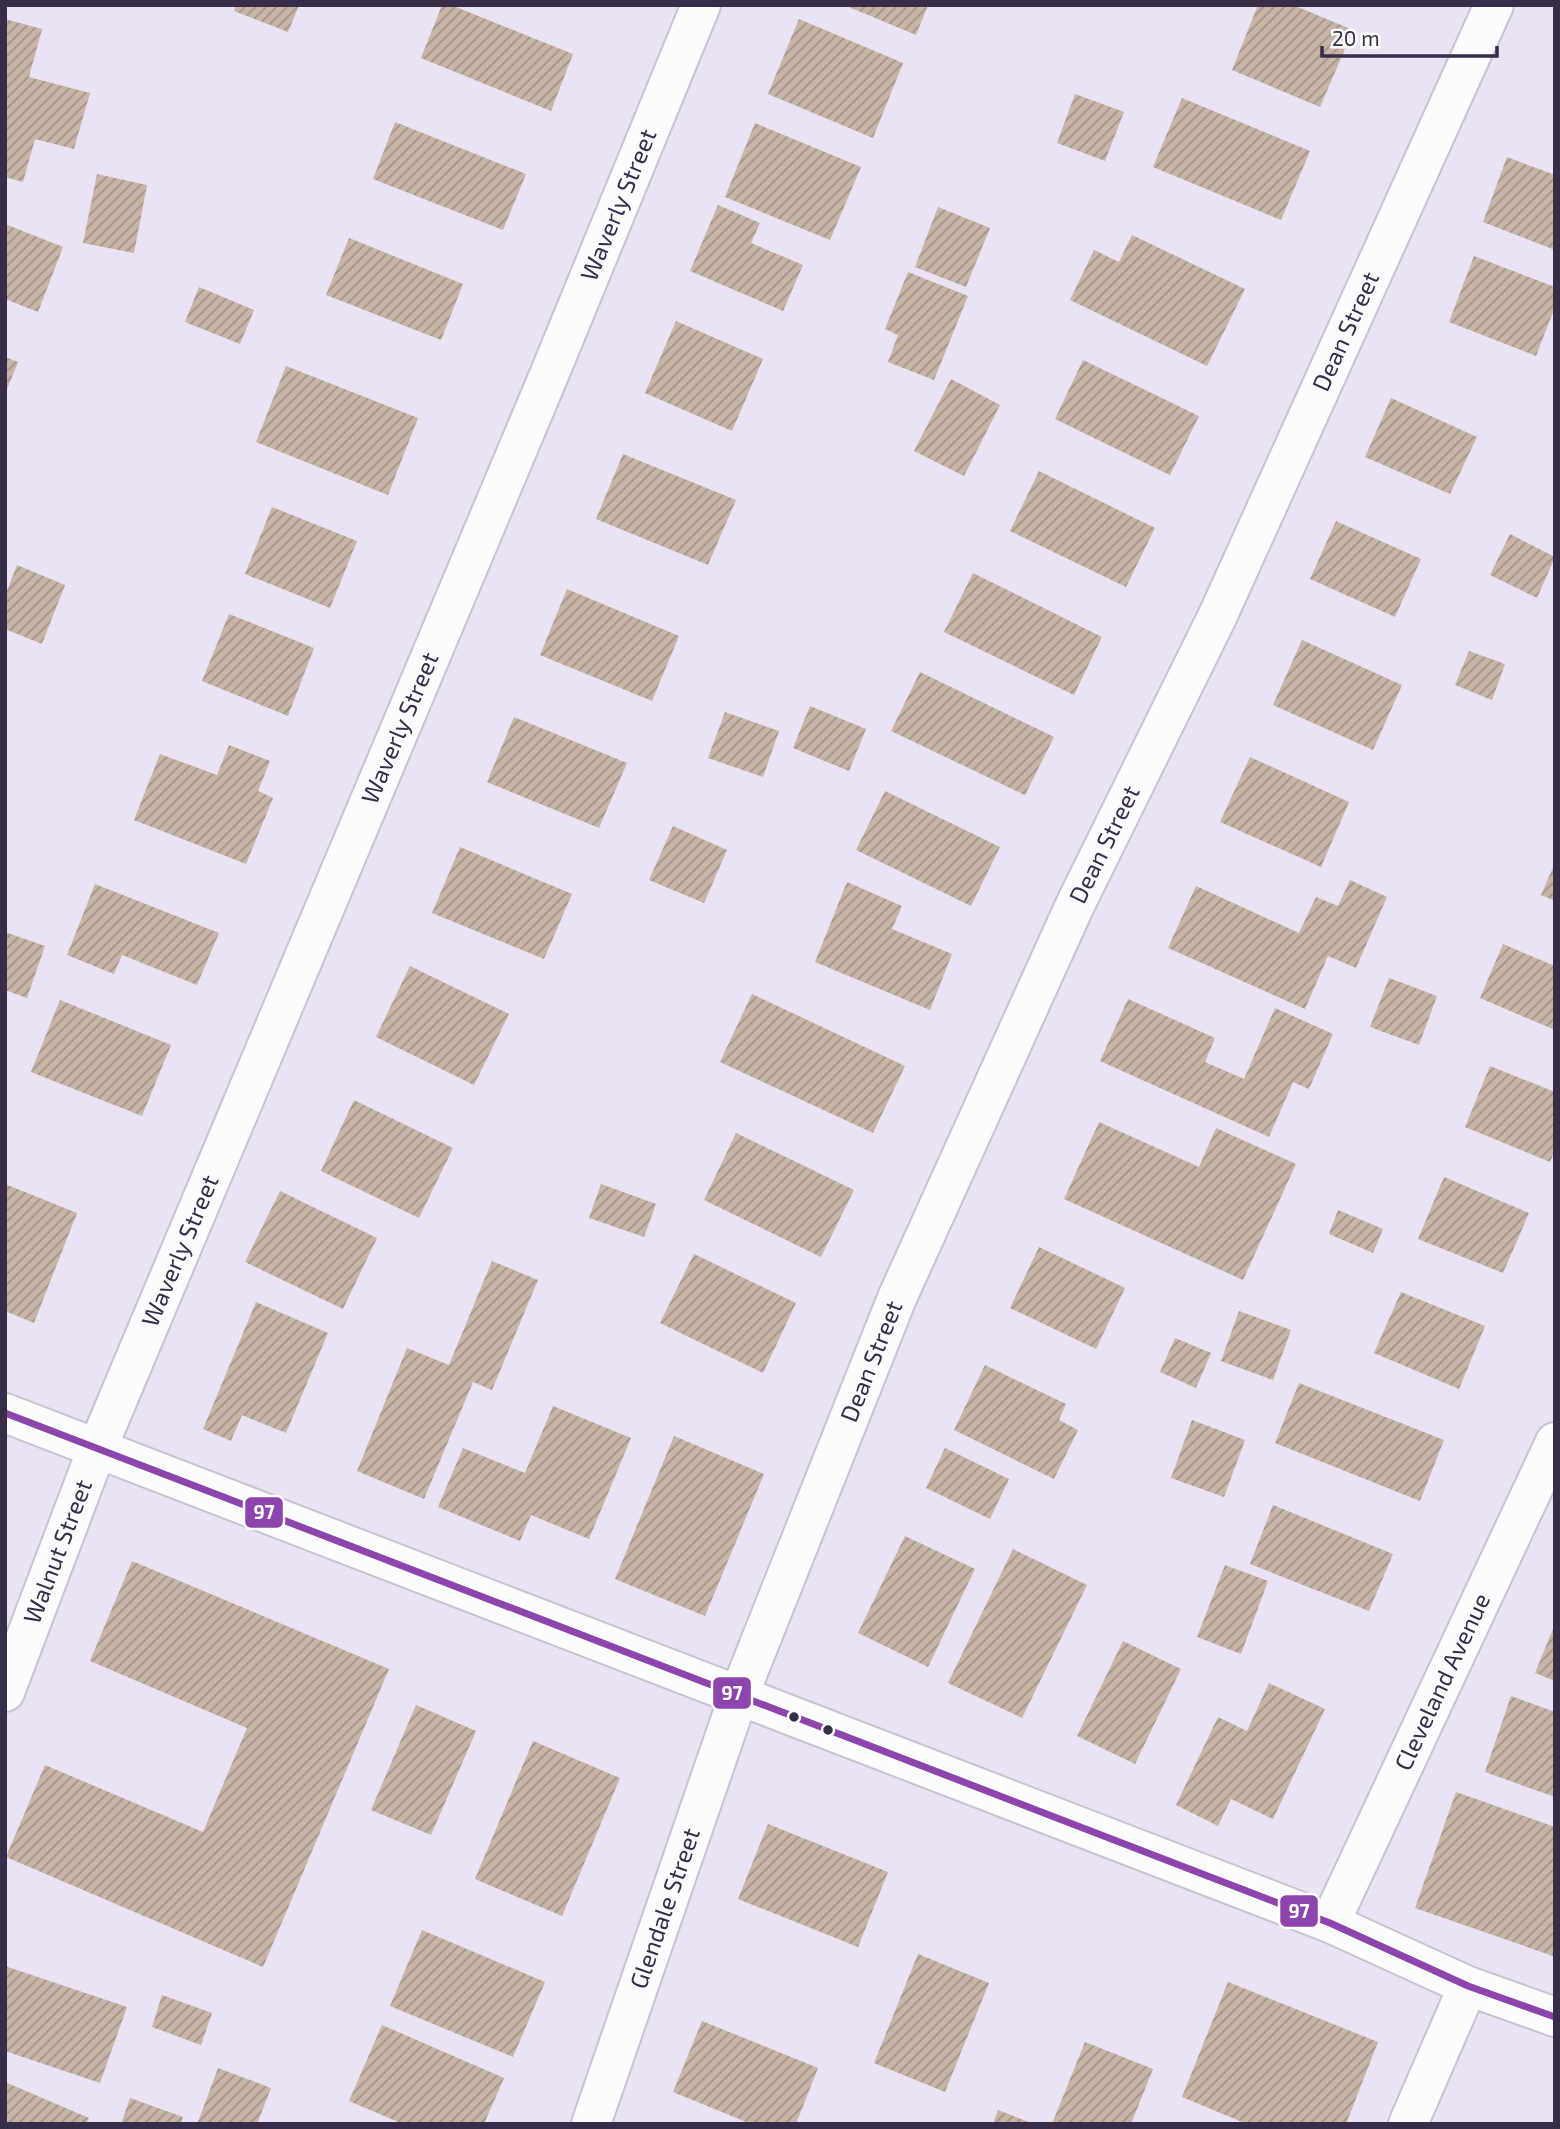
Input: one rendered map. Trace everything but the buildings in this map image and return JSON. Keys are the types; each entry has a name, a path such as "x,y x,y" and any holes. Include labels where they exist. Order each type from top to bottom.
{"street":[{"name":"Waverly Street","path":"97,1449 549,375 701,5"},
{"name":"Dean Street","path":"738,1695 903,1286 1074,905 1218,615 1494,5"},
{"path":"5,1413 1330,1923 1468,1986 1555,2017"},
{"name":"Cleveland Avenue","path":"1330,1923 1555,1442"},
{"name":"Walnut Street","path":"5,1692 97,1449"},
{"name":"Glendale Street","path":"591,2124 738,1695"},
{"path":"1408,2124 1468,1986"}],"transit line":[{"name":"97","path":"5,1413 1330,1923 1468,1986 1555,2017"}]}
